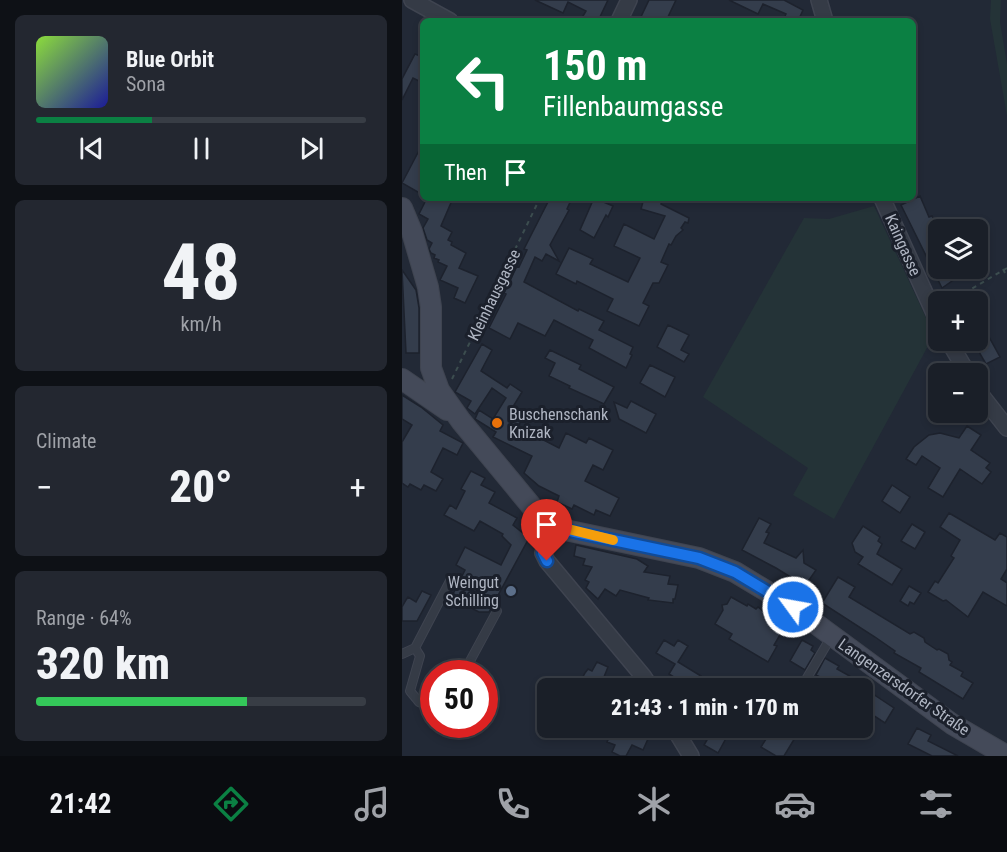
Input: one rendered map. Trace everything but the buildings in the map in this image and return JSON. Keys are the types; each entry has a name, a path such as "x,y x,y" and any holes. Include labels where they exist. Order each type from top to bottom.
{"main road":[{"name":"Langenzersdorfer Straße","path":"402,208 412,232 428,287 431,307 432,368 439,390 461,421 537,513 552,525 570,531 676,552 717,564 774,594 952,724 1007,756"},
{"path":"406,381 422,378 432,368"},
{"name":"Langenzersdorfer Straße","path":"406,381 461,421"}],"street":[{"path":"412,0 445,18"},
{"path":"620,18 629,0"},
{"path":"819,0 824,18"},
{"name":"Kaingasse","path":"883,201 928,300"},
{"path":"988,404 1007,428"},
{"path":"552,525 543,553 547,561 644,678"},
{"path":"680,738 691,756"}],"lane":[{"path":"402,654 416,648 450,579"},
{"path":"471,660 497,611"},
{"name":"Langenzersdorfer Straße","path":"807,678 832,636"},
{"path":"416,648 420,656 410,691 420,702"}],"path":[{"name":"Kleinhausgasse","path":"450,382 468,350 539,201"},
{"path":"967,291 1005,268 1007,277"}],"shaded area":[{"path":"991,0 1001,0 1000,22 1007,64 1007,116 990,19"},
{"path":"874,206 928,322 928,346 834,519 793,495 808,468 703,397 804,218 829,219"}],"slow traffic":[{"path":"556,526 613,540"}],"place":[{"name":"Buschenschank Knizak","path":"497,423"},
{"name":"Weingut Schilling","path":"511,591"}],"route":[{"path":"547,561 543,553 552,525 570,531 676,552 717,564 774,594 793,607"}]}
